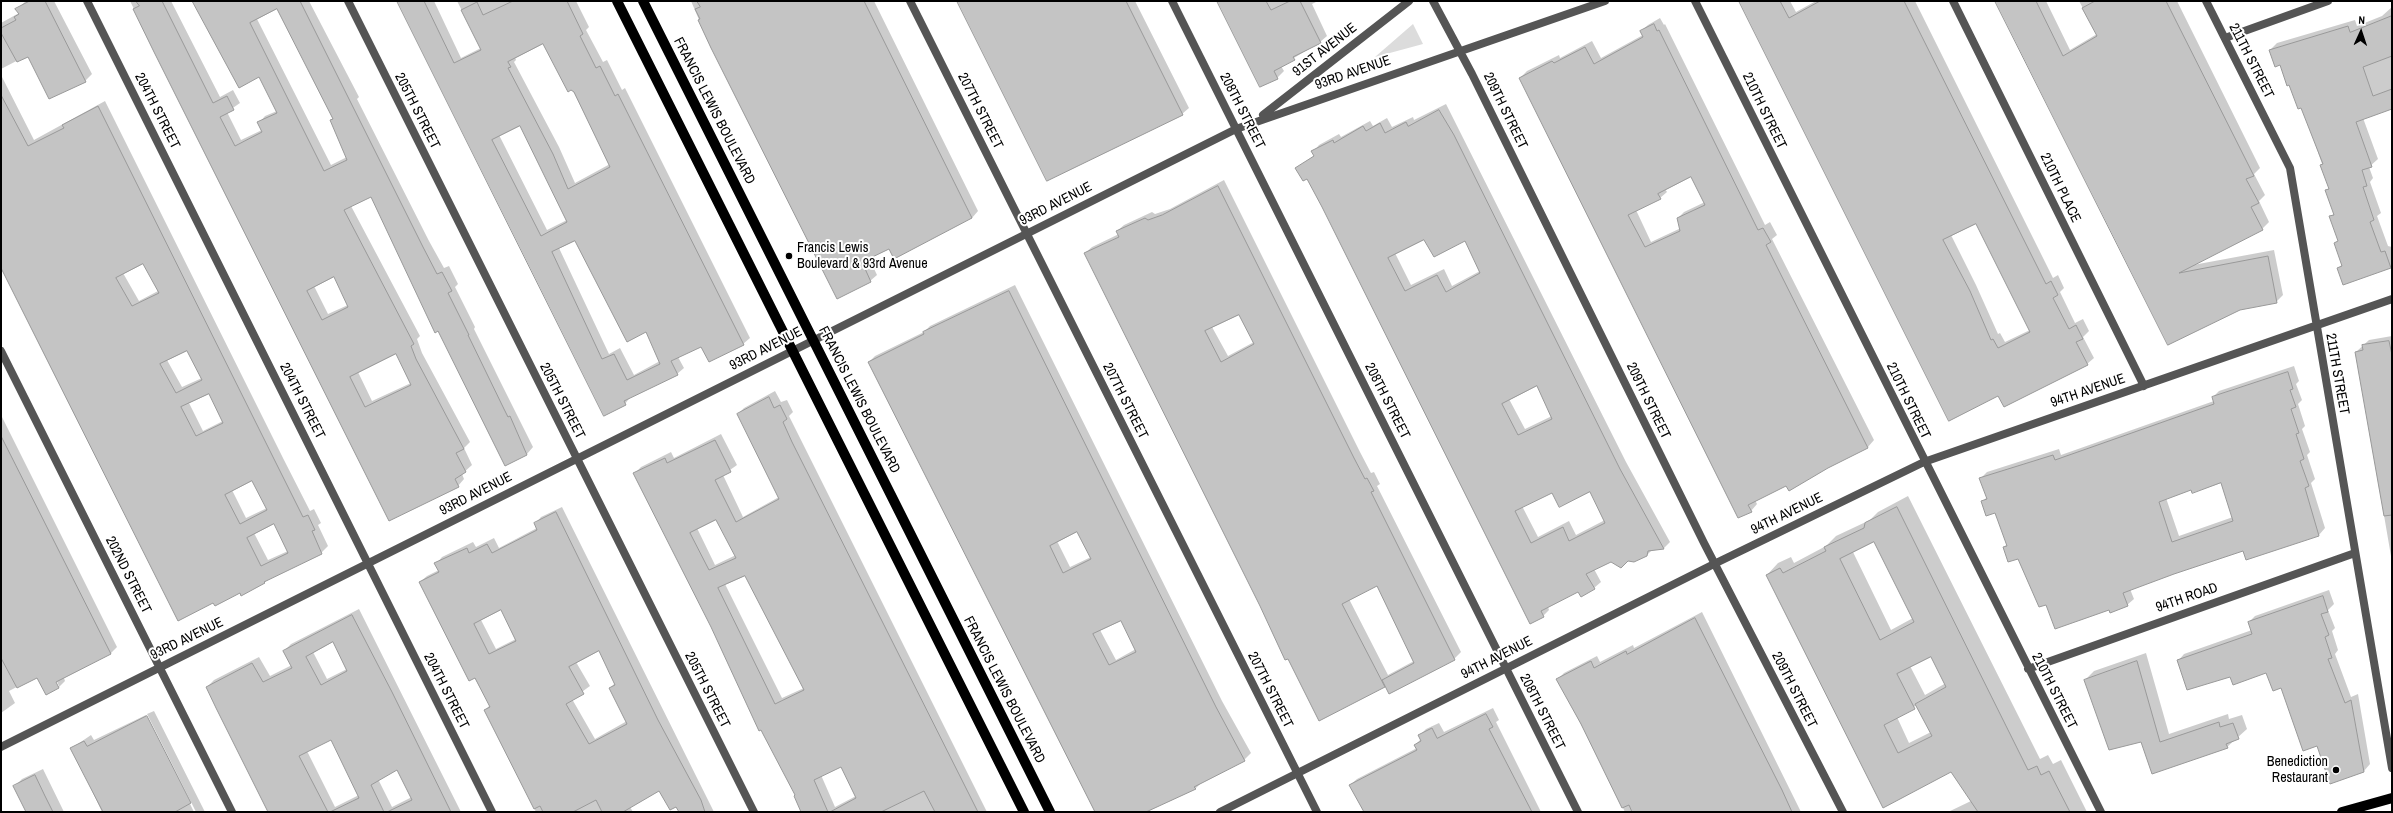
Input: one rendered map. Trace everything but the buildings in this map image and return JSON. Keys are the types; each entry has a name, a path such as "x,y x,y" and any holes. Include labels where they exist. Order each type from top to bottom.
{"main road":[{"path":"617,1 791,352 1024,812"},
{"name":"FRANCIS LEWIS BOULEVARD","path":"643,1 1050,812"},
{"path":"2342,812 2392,798"}],"street":[{"name":"204TH STREET","path":"87,1 492,812"},
{"name":"205TH STREET","path":"348,1 754,812"},
{"name":"207TH STREET","path":"910,1 1317,812"},
{"name":"208TH STREET","path":"1172,1 1578,812"},
{"name":"91ST AVENUE","path":"1257,120 1409,1"},
{"name":"209TH STREET","path":"1433,1 1460,51 1714,564 1843,812"},
{"name":"93RD AVENUE","path":"1,747 1236,129 1257,120 1605,1"},
{"name":"210TH STREET","path":"1694,1 1924,462 2101,812"},
{"name":"210TH PLACE","path":"1953,1 2144,386"},
{"name":"211TH STREET","path":"2206,1 2290,168 2315,326 2392,768"},
{"path":"2225,38 2328,1"},
{"name":"94TH AVENUE","path":"1220,812 1714,564 1924,462 2392,299"},
{"name":"202ND STREET","path":"1,351 232,812"},
{"name":"94TH ROAD","path":"2028,669 2355,553"}],"shaded area":[{"path":"1413,24 1423,44 1375,57"}],"place":[{"name":"Francis Lewis Boulevard & 93rd Avenue","path":"789,256"},
{"name":"Benediction Restaurant","path":"2336,770"}]}
